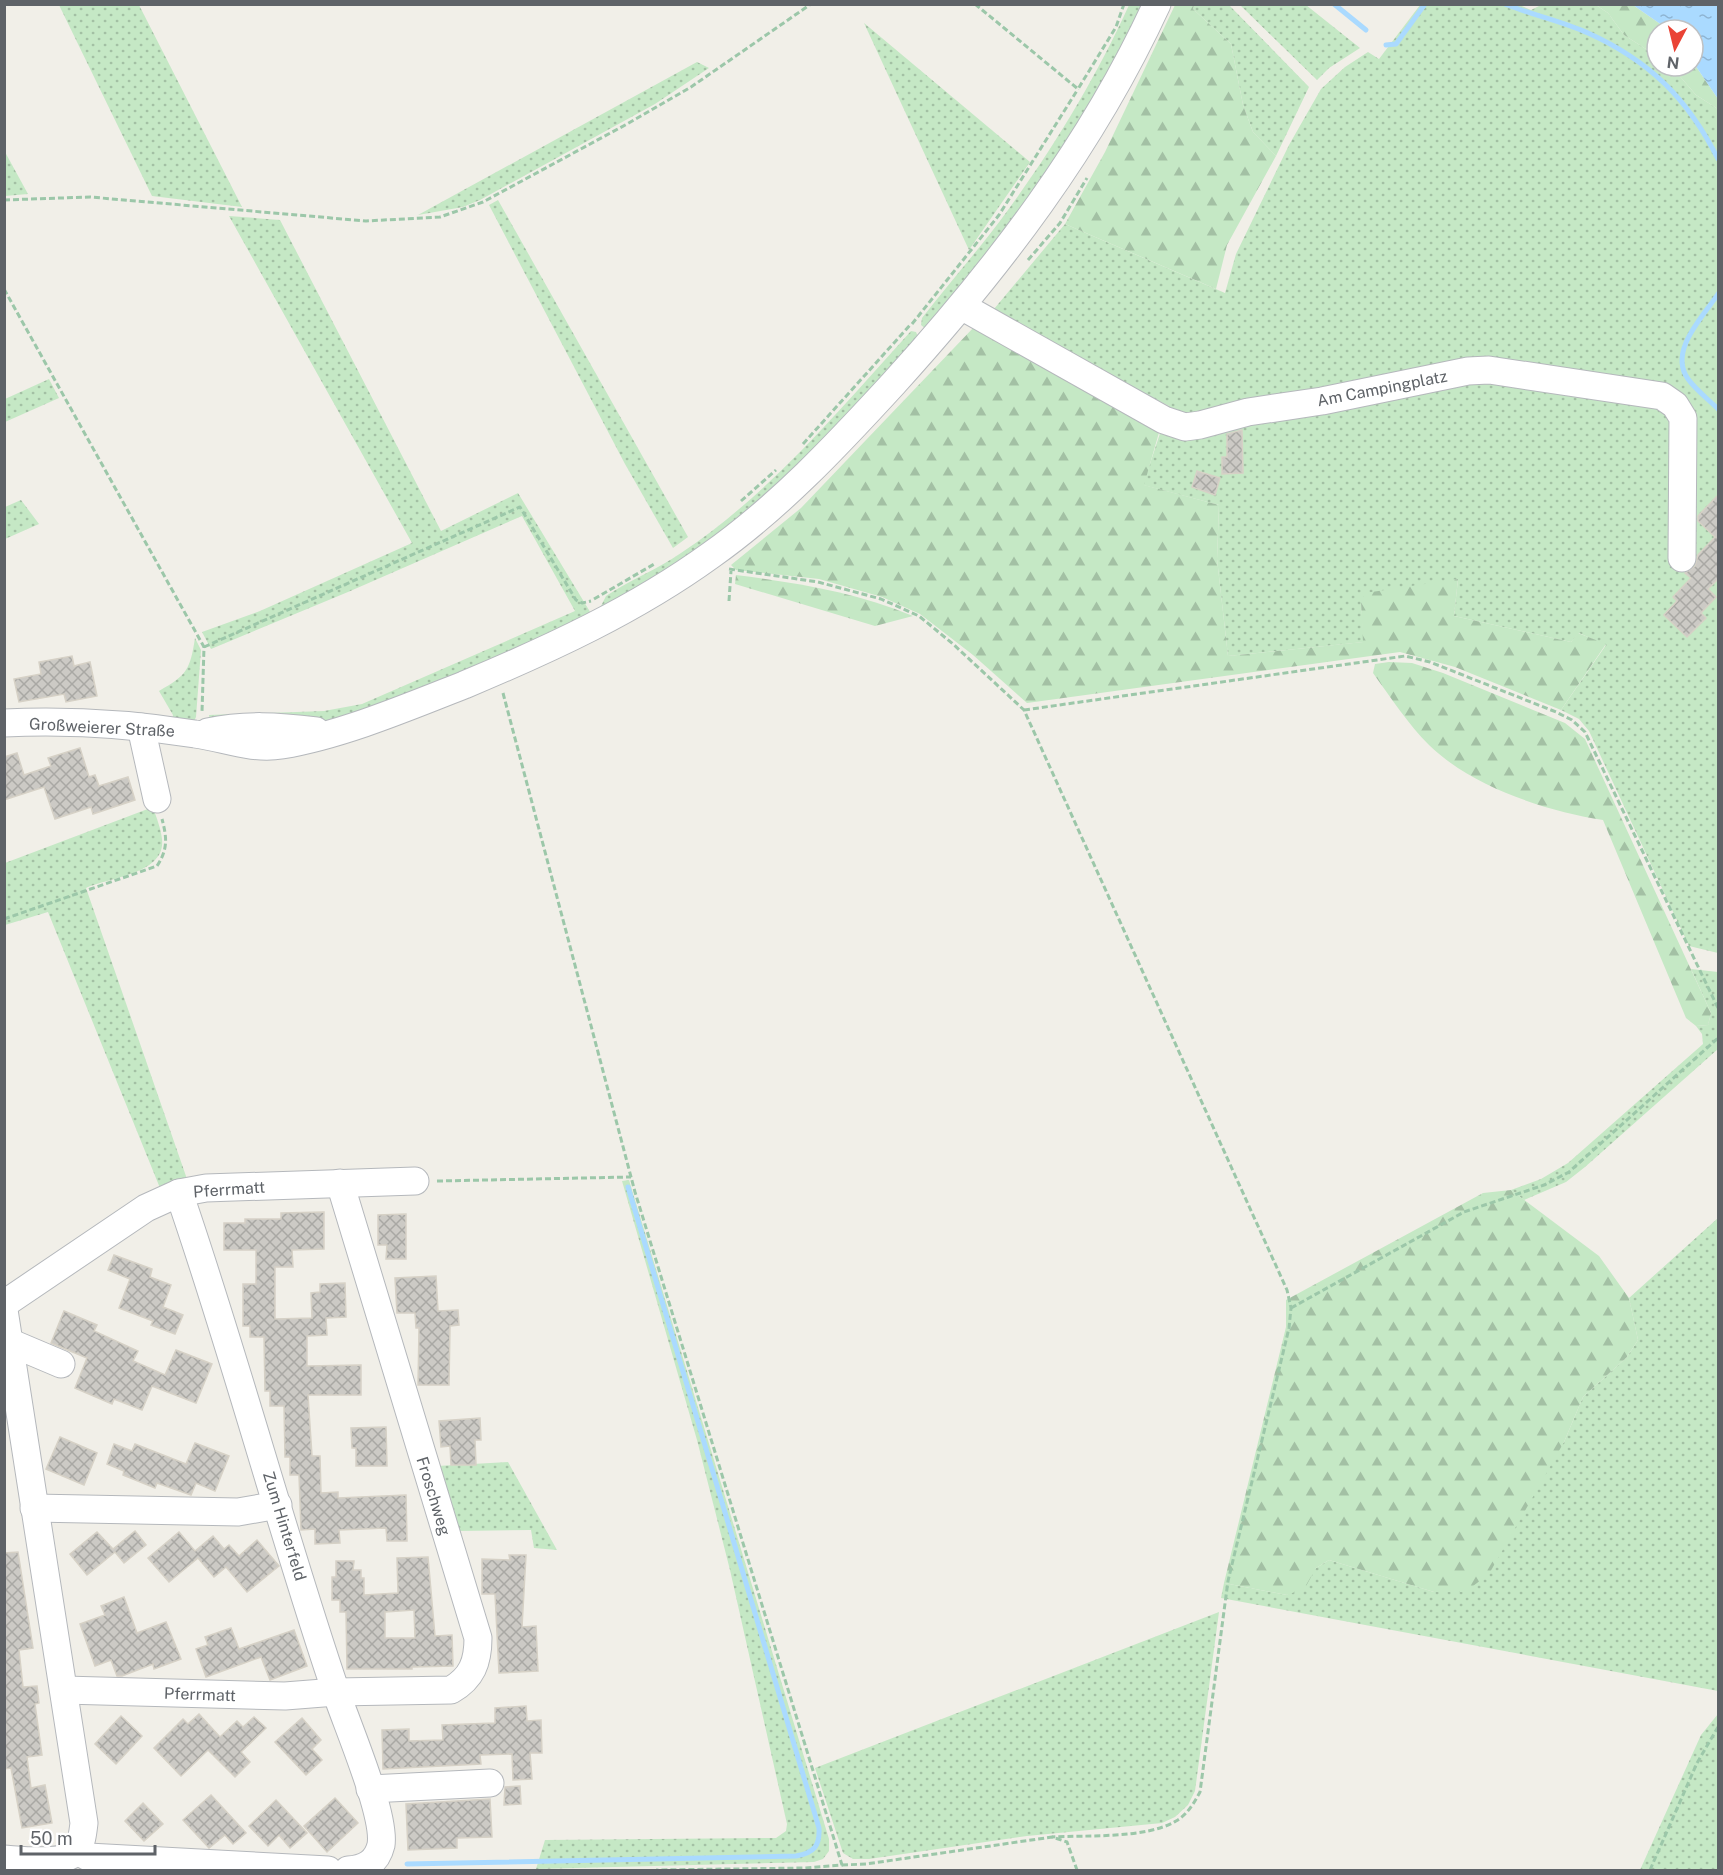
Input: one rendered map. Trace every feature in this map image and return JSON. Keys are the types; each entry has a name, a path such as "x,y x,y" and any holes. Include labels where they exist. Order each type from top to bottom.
{"street":[{"path":"496,671 598,611 647,597 713,555 826,457 963,307 1055,187 1092,130 1132,59 1156,4"},
{"name":"Am Campingplatz","path":"963,307 1164,420 1185,427 1248,412 1322,401 1468,371 1489,370 1662,396 1675,405 1683,418 1682,558"},
{"name":"Großweierer Straße","path":"4,723 55,721 200,734 239,725 274,725 329,732 390,715 496,671"},
{"path":"141,727 157,799"},
{"name":"Pferrmatt","path":"4,1304 146,1208 179,1193 206,1188 415,1181"},
{"name":"Froschweg","path":"336,1692 451,1690 465,1682 478,1653 478,1638 339,1183"},
{"name":"Zum Hinterfeld","path":"179,1193 214,1295 336,1692 370,1789 380,1826 381,1844 375,1859 366,1867 348,1870"},
{"path":"4,1310 84,1823 77,1851 69,1857 54,1861 4,1859"},
{"path":"9,1342 61,1364"},
{"path":"34,1508 238,1512 278,1505"},
{"name":"Pferrmatt","path":"64,1690 285,1696 336,1692"},
{"path":"370,1789 490,1783"},
{"path":"77,1851 88,1857 328,1870"}],"path":[{"path":"4,201 90,197 366,221 440,217 483,202 627,124 691,87 811,4"},
{"path":"975,4 1078,89"},
{"path":"796,451 912,324 999,215 1032,167 1116,27 1124,4"},
{"path":"4,289 204,647 206,659 200,734"},
{"path":"912,324 931,342"},
{"path":"740,502 780,466"},
{"path":"204,647 520,507 576,600 598,611 664,558"},
{"path":"656,1870 805,1868 867,1864 1052,1837 1156,1829 1177,1821 1191,1807 1200,1792 1228,1581 1289,1328 1291,1308 1278,1266 1024,710 953,644 919,616 881,599 818,582 731,571 729,601"},
{"path":"1024,710 1405,656 1430,662 1556,712 1572,720 1585,732 1696,965 1719,1008"},
{"path":"496,671 631,1177 842,1865"},
{"path":"4,919 157,866 165,854 167,836 157,799"},
{"path":"1291,1308 1464,1212 1544,1185 1569,1172 1719,1038"},
{"path":"415,1181 631,1177"},
{"path":"1650,1870 1697,1763 1719,1727"},
{"path":"1052,1837 1066,1842 1077,1870"}],"green space":[{"path":"1517,4 1531,10 1541,5 1596,5 1608,13 1624,35 1645,48 1645,78 1681,78 1696,95 1718,109 1718,953 1689,946 1589,731 1579,719 1561,710 1606,645 1579,633 1571,642 1454,616 1458,579 1361,602 1364,642 1228,656 1217,559 1219,505 1143,485 1169,406 989,315 1065,224 1225,293 1236,254 1289,145 1321,89 1345,67 1368,52 1379,59 1420,5"},
{"path":"59,5 139,5 242,207 152,196"},
{"path":"1129,5 1146,5 1075,138 927,330 921,325 922,318 998,224 1042,161 1089,84"},
{"path":"1175,5 1194,5 1193,9 1231,44 1243,105 1253,132 1276,156 1227,245 1216,289 1065,224 1105,152"},
{"path":"1194,5 1229,5 1309,87 1276,156 1253,132 1243,105 1231,44 1193,9"},
{"path":"1240,5 1306,5 1360,48 1329,68 1317,80"},
{"path":"1596,5 1633,5 1652,18 1645,18 1645,48 1624,35 1608,13"},
{"path":"864,23 1030,162 969,250"},
{"path":"697,62 709,68 655,104 480,200 463,207 418,215"},
{"path":"1681,78 1704,78 1718,99 1718,109 1696,95"},
{"path":"5,152 28,194 5,196"},
{"path":"498,200 688,537 673,548 625,464 489,205"},
{"path":"229,216 280,220 441,531 518,493 592,615 590,619 360,715 324,721 210,722 209,715 324,711 362,704 575,611 522,516 211,649 202,632 260,611 412,543"},
{"path":"975,326 1160,429 1144,485 1219,505 1217,559 1228,656 1363,642 1361,602 1365,593 1458,579 1454,616 1571,642 1578,633 1606,644 1561,710 1455,667 1400,652 1027,703 973,655 920,614 882,597 819,579 736,570 731,565 801,508"},
{"path":"911,331 916,332 919,339 916,347 751,513 605,611 601,606 606,596 681,553 714,530 774,477 803,449"},
{"path":"49,379 59,398 5,422 5,399"},
{"path":"21,500 39,524 5,539 5,507"},
{"path":"736,575 826,589 913,616 875,626 735,584"},
{"path":"195,638 201,650 196,717 194,721 172,721 173,715 159,691 186,671"},
{"path":"1412,663 1443,673 1565,723 1585,739 1711,1013 1708,1025 1696,1026 1686,1018 1603,820 1558,810 1511,795 1488,785 1446,760 1414,728 1373,673 1375,664"},
{"path":"153,807 162,839 161,851 155,860 134,873 86,888 187,1179 160,1188 48,912 5,925 5,863"},
{"path":"1691,969 1718,972 1718,1049 1566,1182 1524,1200 1511,1190 1541,1179 1568,1163 1703,1044 1702,1034 1696,1026 1708,1025 1711,1013"},
{"path":"629,1180 829,1839 829,1851 823,1859 814,1862 536,1869 545,1840 776,1838 786,1831 787,1824 730,1570 697,1440 622,1181"},
{"path":"1511,1190 1599,1256 1629,1298 1638,1340 1627,1357 1583,1397 1564,1442 1489,1574 1465,1592 1434,1592 1329,1560 1316,1568 1305,1588 1287,1595 1224,1583 1286,1327 1286,1300 1483,1193"},
{"path":"1718,1218 1718,1691 1221,1598 1224,1583 1287,1595 1316,1568 1329,1560 1434,1592 1564,1442 1583,1397 1627,1357 1638,1340 1629,1298"},
{"path":"508,1462 557,1550 534,1548 531,1530 458,1531 437,1466"},
{"path":"1219,1612 1195,1791 1188,1805 1175,1817 1162,1823 1027,1836 869,1859 853,1859 843,1853 815,1768"},
{"path":"1718,1714 1718,1870 1640,1870 1701,1735"}],"water":[{"path":"1633,5 1718,5 1718,99 1704,78 1705,18 1652,18"}],"building":[{"path":"1242,430 1243,473 1222,474 1222,457 1227,457 1227,434"},
{"path":"1197,471 1220,478 1215,495 1192,487"},
{"path":"1719,494 1719,578 1708,589 1716,597 1701,613 1706,618 1687,637 1664,615 1677,601 1673,597 1691,578 1685,573 1695,566 1698,555 1715,537 1698,521 1698,516"},
{"path":"72,656 74,666 90,662 97,696 66,702 64,694 19,702 14,679 41,674 39,662"},
{"path":"80,748 89,777 95,775 99,786 128,777 135,800 93,814 91,807 55,819 44,787 4,800 4,757 17,753 24,775 51,766 48,758"},
{"path":"324,1212 324,1249 292,1250 293,1267 275,1267 275,1319 312,1318 311,1293 320,1292 320,1284 345,1283 346,1317 326,1318 327,1335 307,1336 307,1366 361,1365 361,1395 308,1395 312,1456 320,1456 321,1493 338,1492 338,1498 406,1495 407,1541 387,1541 386,1528 339,1530 340,1543 315,1544 315,1529 301,1530 299,1475 290,1475 290,1457 285,1457 284,1406 270,1406 270,1391 265,1391 264,1337 250,1337 250,1326 243,1326 243,1284 256,1284 256,1250 224,1250 224,1223 245,1223 245,1219 281,1219 281,1213"},
{"path":"406,1214 406,1259 386,1259 387,1245 378,1245 378,1215"},
{"path":"114,1255 152,1269 150,1277 171,1285 163,1307 183,1315 175,1334 151,1325 153,1321 119,1308 130,1279 108,1270"},
{"path":"436,1276 438,1311 458,1310 459,1325 450,1326 449,1385 418,1385 419,1328 416,1328 415,1313 397,1313 395,1278"},
{"path":"64,1311 97,1325 94,1331 138,1351 133,1361 165,1375 176,1350 212,1364 196,1403 152,1386 142,1410 114,1399 112,1404 75,1388 87,1358 51,1343"},
{"path":"480,1418 481,1440 475,1440 476,1465 451,1465 450,1446 441,1447 439,1421"},
{"path":"386,1427 387,1466 356,1466 356,1448 352,1448 351,1428"},
{"path":"60,1437 97,1453 84,1485 46,1469"},
{"path":"195,1443 229,1456 215,1491 196,1483 191,1495 157,1483 155,1488 123,1475 124,1471 107,1464 114,1444 132,1451 135,1444 186,1464"},
{"path":"135,1531 146,1545 124,1563 115,1552 87,1575 70,1554 97,1532 113,1549"},
{"path":"179,1532 195,1551 213,1536 224,1549 229,1545 239,1556 257,1540 279,1566 247,1592 226,1567 214,1577 198,1558 169,1582 148,1558"},
{"path":"18,1552 33,1648 19,1650 23,1687 37,1686 39,1703 35,1704 42,1755 27,1757 31,1788 45,1785 52,1823 22,1828 11,1768 4,1769 4,1553"},
{"path":"509,1555 526,1555 522,1627 536,1626 538,1671 499,1673 495,1594 482,1594 482,1559 510,1560"},
{"path":"428,1557 435,1636 452,1635 453,1666 412,1667 412,1669 347,1669 346,1612 340,1612 340,1600 332,1600 332,1577 336,1577 336,1561 354,1561 353,1570 361,1570 361,1578 364,1578 364,1595 398,1593 397,1558","holes":["414,1610 415,1638 385,1638 385,1612"]},
{"path":"124,1597 137,1633 166,1622 181,1659 154,1669 153,1664 122,1676 117,1676 111,1660 95,1666 80,1624 105,1615 101,1606"},
{"path":"231,1628 239,1649 294,1630 307,1666 270,1680 261,1657 206,1677 196,1649 208,1645 205,1637"},
{"path":"526,1706 527,1721 541,1720 542,1753 530,1753 532,1779 513,1780 512,1754 480,1755 481,1764 383,1769 382,1730 409,1729 409,1741 443,1740 442,1725 495,1723 495,1708"},
{"path":"199,1714 220,1737 237,1721 243,1727 254,1717 266,1728 241,1752 250,1762 235,1777 208,1750 181,1776 154,1748 183,1719 188,1724"},
{"path":"121,1716 142,1736 116,1764 95,1744"},
{"path":"302,1718 321,1740 312,1749 322,1760 306,1775 275,1742"},
{"path":"520,1786 521,1804 504,1805 505,1787"},
{"path":"211,1795 246,1833 233,1844 225,1835 209,1848 183,1820"},
{"path":"335,1798 358,1823 327,1852 304,1826"},
{"path":"490,1799 492,1837 457,1838 457,1848 408,1850 406,1804"},
{"path":"276,1800 307,1833 290,1848 279,1835 268,1846 249,1826"},
{"path":"143,1803 163,1824 144,1841 125,1821"}],"waterway":[{"path":"1334,4 1366,30"},
{"path":"1386,45 1396,44 1425,4"},
{"path":"1505,4 1578,29 1610,44 1648,69 1680,100 1694,118 1718,159"},
{"path":"1718,294 1690,335 1682,357 1683,368 1688,379 1718,409"},
{"path":"407,1864 796,1856 811,1851 817,1844 819,1828 628,1187"}]}
